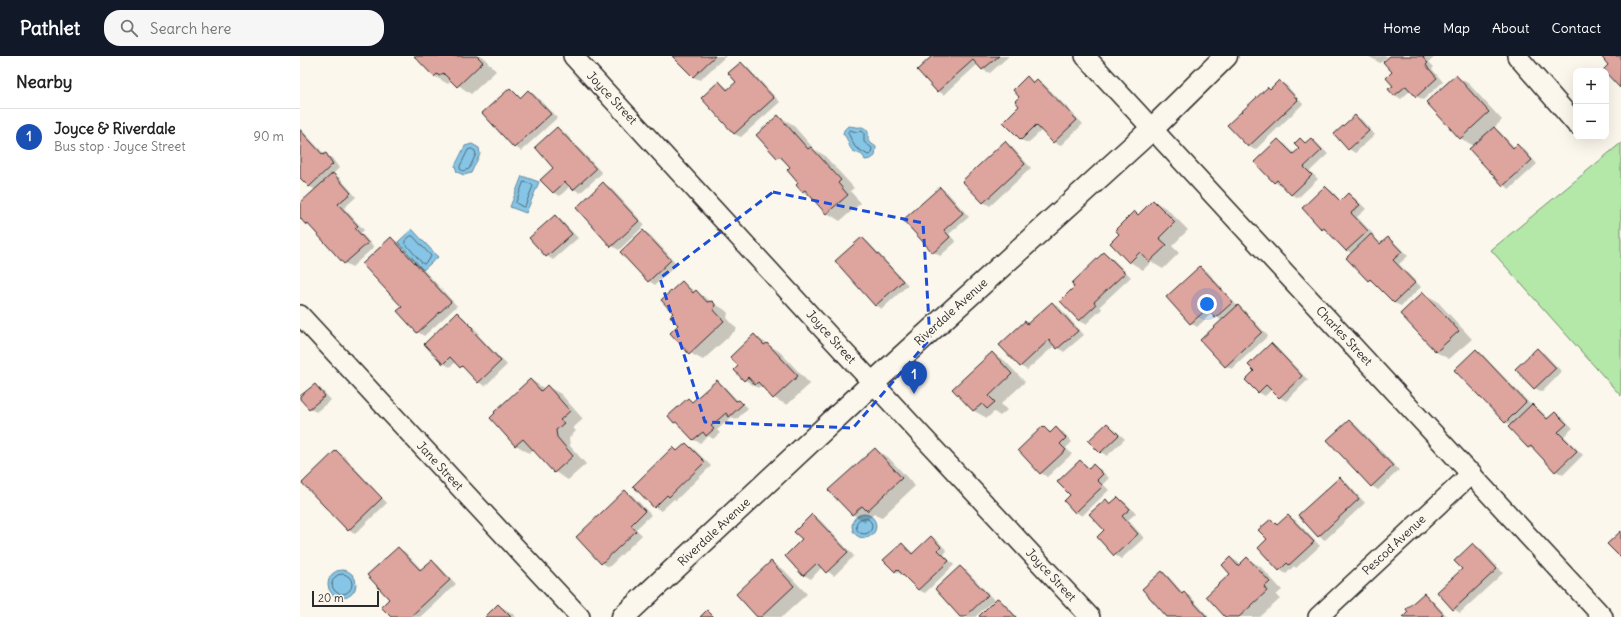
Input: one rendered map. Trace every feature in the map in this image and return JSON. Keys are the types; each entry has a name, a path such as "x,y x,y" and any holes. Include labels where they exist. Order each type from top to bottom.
{"street":[{"name":"Joyce Street","path":"573,56 1090,617"},
{"name":"Charles Street","path":"1085,56 1603,617"},
{"name":"Riverdale Avenue","path":"624,617 873,383 1152,128 1226,56"},
{"path":"1517,56 1573,121"},
{"name":"Jane Street","path":"300,315 580,617"},
{"name":"Pescod Avenue","path":"1318,617 1472,474"}],"highlighted area":[{"path":"773,192 923,223 930,339 853,428 705,422 660,278"}],"green space":[{"path":"1621,143 1621,396 1491,250"}],"water":[{"path":"848,126 862,127 866,129 868,132 868,141 876,147 875,156 871,159 865,160 862,155 851,149 843,134 844,130"},
{"path":"472,144 479,148 480,154 471,173 464,175 457,172 455,166 465,146"},
{"path":"522,176 539,182 526,213 510,207"},
{"path":"412,229 438,257 423,270 398,242"},
{"path":"864,514 873,517 876,526 873,535 864,538 855,535 852,526 855,517"},
{"path":"342,570 352,574 356,584 352,594 342,598 332,594 328,584 332,574"}],"building":[{"path":"414,56 477,56 483,62 457,87 443,73 439,76 437,74 434,77"},
{"path":"672,56 715,56 693,77"},
{"path":"932,56 999,56 982,70 973,60 937,92 917,70"},
{"path":"1390,56 1425,56 1423,58 1428,63 1426,65 1437,78 1416,97 1406,86 1394,96 1388,89 1393,86 1386,78 1392,72 1383,62"},
{"path":"1601,56 1621,56 1620,88 1609,76 1609,68 1605,68 1608,65"},
{"path":"741,62 774,98 734,134 701,98 719,81 727,90 736,82 728,73"},
{"path":"1456,75 1489,112 1460,139 1426,102"},
{"path":"1027,76 1033,83 1037,79 1077,120 1053,143 1036,125 1021,140 1003,122 1019,106 1015,101 1019,97 1013,90"},
{"path":"1279,80 1298,100 1248,147 1227,125 1268,87 1270,89"},
{"path":"510,88 520,98 528,90 551,114 514,148 482,113"},
{"path":"778,115 808,149 811,147 841,180 838,183 848,195 826,214 805,190 802,192 796,185 798,183 787,170 790,167 780,156 777,158 756,135"},
{"path":"1355,115 1369,131 1348,150 1334,134"},
{"path":"557,127 596,169 573,190 565,182 553,193 540,180 553,168 535,147"},
{"path":"1494,127 1513,148 1517,144 1532,160 1503,186 1469,149"},
{"path":"300,130 323,155 326,153 333,164 309,187 300,178"},
{"path":"1300,138 1305,143 1311,138 1322,150 1304,167 1312,175 1291,195 1277,180 1274,183 1254,162 1278,139 1293,154 1299,149 1294,144"},
{"path":"1005,141 1025,164 983,203 962,181"},
{"path":"333,173 351,193 338,204 358,226 355,228 368,243 344,264 307,223 306,225 300,218 300,203"},
{"path":"603,182 639,221 611,247 576,208"},
{"path":"1325,186 1340,201 1348,193 1360,205 1351,213 1368,231 1346,251 1324,228 1322,230 1302,208"},
{"path":"940,187 963,213 944,230 950,237 933,253 903,220"},
{"path":"1153,200 1175,222 1159,238 1167,245 1149,262 1140,252 1129,263 1110,243 1119,234 1115,230 1134,211 1138,215"},
{"path":"555,215 572,234 546,257 529,238"},
{"path":"643,230 671,260 648,282 620,252"},
{"path":"1371,234 1380,244 1388,237 1402,252 1393,260 1415,283 1394,303 1370,279 1368,281 1346,258"},
{"path":"391,237 451,302 417,333 397,311 402,307 362,264"},
{"path":"862,237 903,281 875,306 835,261"},
{"path":"1104,252 1125,273 1094,302 1096,305 1079,321 1060,301 1074,287 1072,283"},
{"path":"1200,266 1233,302 1215,318 1207,309 1190,324 1166,297"},
{"path":"682,281 693,293 696,290 707,302 712,301 715,304 714,310 724,321 689,354 670,333 678,325 670,316 673,313 661,300"},
{"path":"1423,292 1459,331 1436,352 1400,314"},
{"path":"1052,302 1078,331 1057,349 1049,340 1020,367 999,345 1025,321 1027,324"},
{"path":"1238,305 1262,332 1225,367 1200,340"},
{"path":"457,312 473,328 472,330 501,361 478,383 462,366 460,368 450,357 443,364 424,344"},
{"path":"754,334 764,345 767,343 798,376 773,399 758,382 755,385 748,377 744,381 734,370 738,366 730,357"},
{"path":"1271,343 1302,376 1279,398 1266,385 1258,393 1245,380 1254,371 1248,365"},
{"path":"1537,348 1556,368 1534,389 1515,369"},
{"path":"1476,349 1526,402 1505,423 1454,370"},
{"path":"992,352 1012,374 989,396 995,402 987,409 982,404 973,411 952,389"},
{"path":"530,379 541,391 547,385 570,411 560,420 564,423 556,430 557,437 573,456 554,473 523,439 515,446 490,418 495,413 494,412"},
{"path":"717,380 736,401 739,400 743,404 729,417 726,413 711,426 714,429 706,436 703,432 693,440 676,422 674,423 668,416 688,398 692,402"},
{"path":"315,384 325,396 309,409 300,399 300,396"},
{"path":"1532,404 1547,419 1555,412 1567,424 1558,432 1577,451 1555,472 1531,446 1528,448 1508,427"},
{"path":"1349,420 1393,466 1371,487 1327,440"},
{"path":"1107,423 1119,435 1100,453 1088,441"},
{"path":"1043,426 1050,433 1056,427 1066,438 1060,444 1066,450 1040,474 1018,450"},
{"path":"686,443 705,462 669,497 667,495 654,508 633,486 673,447 677,451"},
{"path":"875,448 902,478 867,511 862,506 852,515 828,490"},
{"path":"336,450 382,498 348,531 302,483"},
{"path":"1080,460 1089,469 1093,464 1103,474 1097,480 1103,486 1075,513 1064,501 1070,495 1057,482"},
{"path":"1340,477 1359,499 1318,537 1298,515"},
{"path":"625,490 645,511 631,525 636,531 601,564 576,537"},
{"path":"1118,497 1130,509 1122,516 1138,534 1114,556 1097,537 1104,530 1089,514 1106,499 1110,504"},
{"path":"812,514 848,552 826,573 817,563 803,576 785,556 802,539 794,532"},
{"path":"1288,515 1314,542 1289,565 1287,563 1279,571 1258,548 1267,539 1258,530 1271,519 1277,525"},
{"path":"1621,531 1621,558 1607,544"},
{"path":"931,536 941,547 938,550 949,561 918,590 897,569 895,572 883,560 902,543 912,554"},
{"path":"1473,543 1497,569 1453,610 1437,592 1462,569 1454,561"},
{"path":"398,547 420,570 432,560 450,580 410,617 391,617 381,607 389,599 367,575"},
{"path":"1230,557 1238,566 1247,557 1270,582 1264,587 1267,591 1239,617 1225,617 1206,596 1230,574 1222,565"},
{"path":"771,561 794,586 761,617 757,617 736,594"},
{"path":"960,566 988,595 965,617 960,617 935,589"},
{"path":"1162,571 1182,594 1184,592 1207,617 1167,617 1142,589"},
{"path":"1424,593 1443,614 1440,617 1403,617 1408,612 1406,609"},
{"path":"997,598 999,599 1016,617 979,616"},
{"path":"498,604 511,617 485,617"},
{"path":"707,610 714,617 700,617"}],"place":[{"name":"Joyce & Riverdale","path":"914,394"}]}
